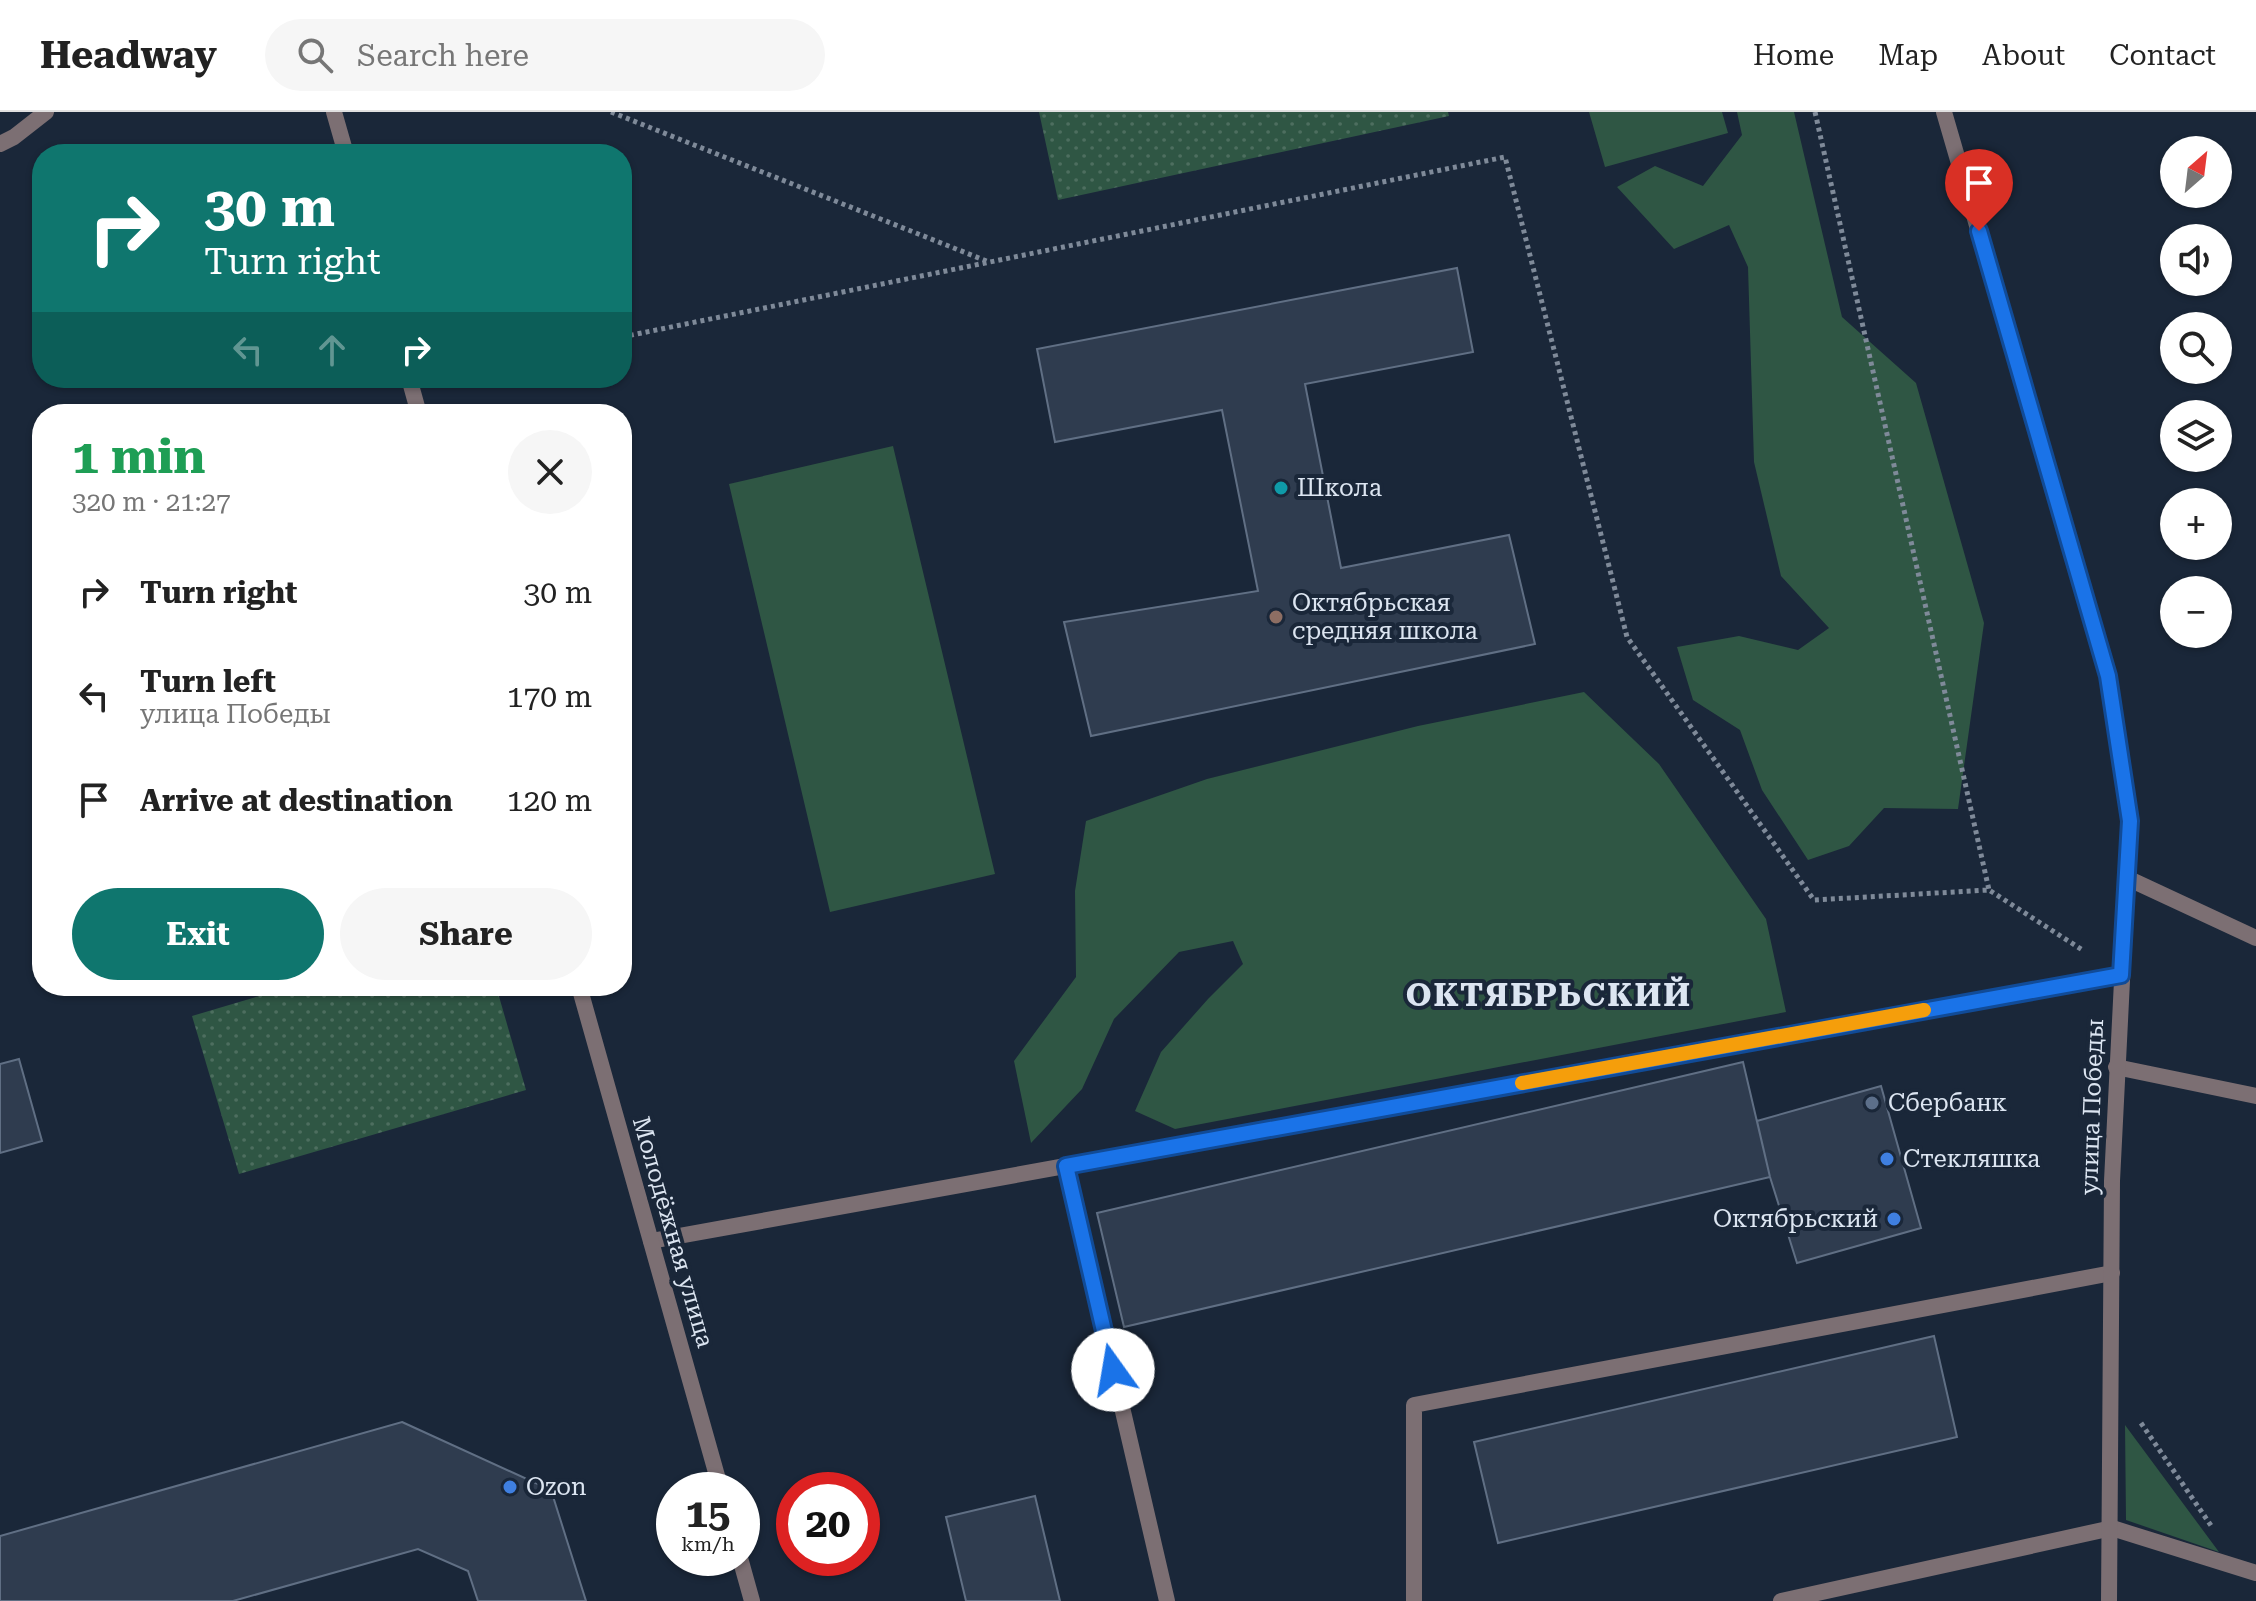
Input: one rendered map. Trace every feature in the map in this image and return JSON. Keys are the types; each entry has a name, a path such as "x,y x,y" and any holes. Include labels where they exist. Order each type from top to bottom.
{"street":[{"path":"0,144 46,112"},
{"path":"334,112 343,144"},
{"name":"улица Победы","path":"1944,112 2108,676 2130,821 2116,1067 2109,1601"},
{"path":"2127,878 2256,938"},
{"path":"651,1241 2121,975"},
{"name":"Молодёжная улица","path":"582,996 716,1472"},
{"path":"2116,1067 2256,1096"},
{"path":"1066,1166 1167,1601"},
{"path":"1414,1601 1414,1405 2112,1273"},
{"path":"1781,1601 2112,1528 2256,1573"},
{"path":"745,1576 752,1601"}],"path":[{"path":"611,112 990,263"},
{"path":"1815,112 1989,890"},
{"path":"632,335 1505,157 1627,637 1814,900 1989,890 2121,975"},
{"path":"2112,1380 2239,1568"}],"green space":[{"path":"1039,112 1448,112 1449,116 1058,200"},
{"path":"1589,112 1722,112 1728,133 1605,167"},
{"path":"1737,112 1794,112 1842,317 1916,383 1984,623 1958,809 1884,808 1849,846 1808,860 1762,790 1740,730 1693,700 1677,647 1739,636 1798,650 1829,628 1781,576 1754,462 1748,267 1729,225 1674,249 1617,187 1655,166 1703,186 1742,135"},
{"path":"893,446 995,874 830,912 729,484"},
{"path":"1584,692 1659,764 1766,919 1786,1012 1175,1129 1135,1111 1161,1052 1243,964 1233,941 1179,952 1114,1019 1082,1089 1031,1143 1014,1061 1076,977 1075,891 1086,821 1207,779 1418,726"},
{"path":"259,996 499,996 526,1090 239,1174 192,1016"},
{"path":"2125,1425 2219,1552 2126,1520"}],"building":[{"name":"Школа","path":"1457,268 1473,352 1305,384 1341,568 1509,535 1535,644 1091,736 1064,622 1258,591 1222,410 1055,442 1037,349"},
{"path":"19,1059 42,1141 0,1153 0,1064"},
{"path":"1743,1062 1770,1177 1124,1327 1097,1213"},
{"path":"1881,1086 1921,1228 1797,1263 1770,1177 1757,1121"},
{"path":"1934,1336 1957,1437 1498,1543 1474,1442"},
{"path":"402,1422 551,1490 586,1601 478,1601 468,1571 418,1549 233,1601 0,1601 0,1536"},
{"path":"1035,1496 1060,1601 966,1601 946,1517"}],"slow traffic":[{"path":"1522,1083 1924,1010"}],"place":[{"name":"Школа","path":"1281,488"},
{"name":"Октябрьская средняя школа","path":"1276,617"},
{"name":"Сбербанк","path":"1872,1103"},
{"name":"Стекляшка","path":"1887,1159"},
{"name":"Октябрьский","path":"1894,1219"},
{"name":"Ozon","path":"510,1487"}],"district":[{"name":"ОКТЯБРЬСКИЙ","path":"1549,995"}],"route":[{"path":"1113,1370 1066,1166 2121,975 2130,821 2108,676 1979,231"}]}
